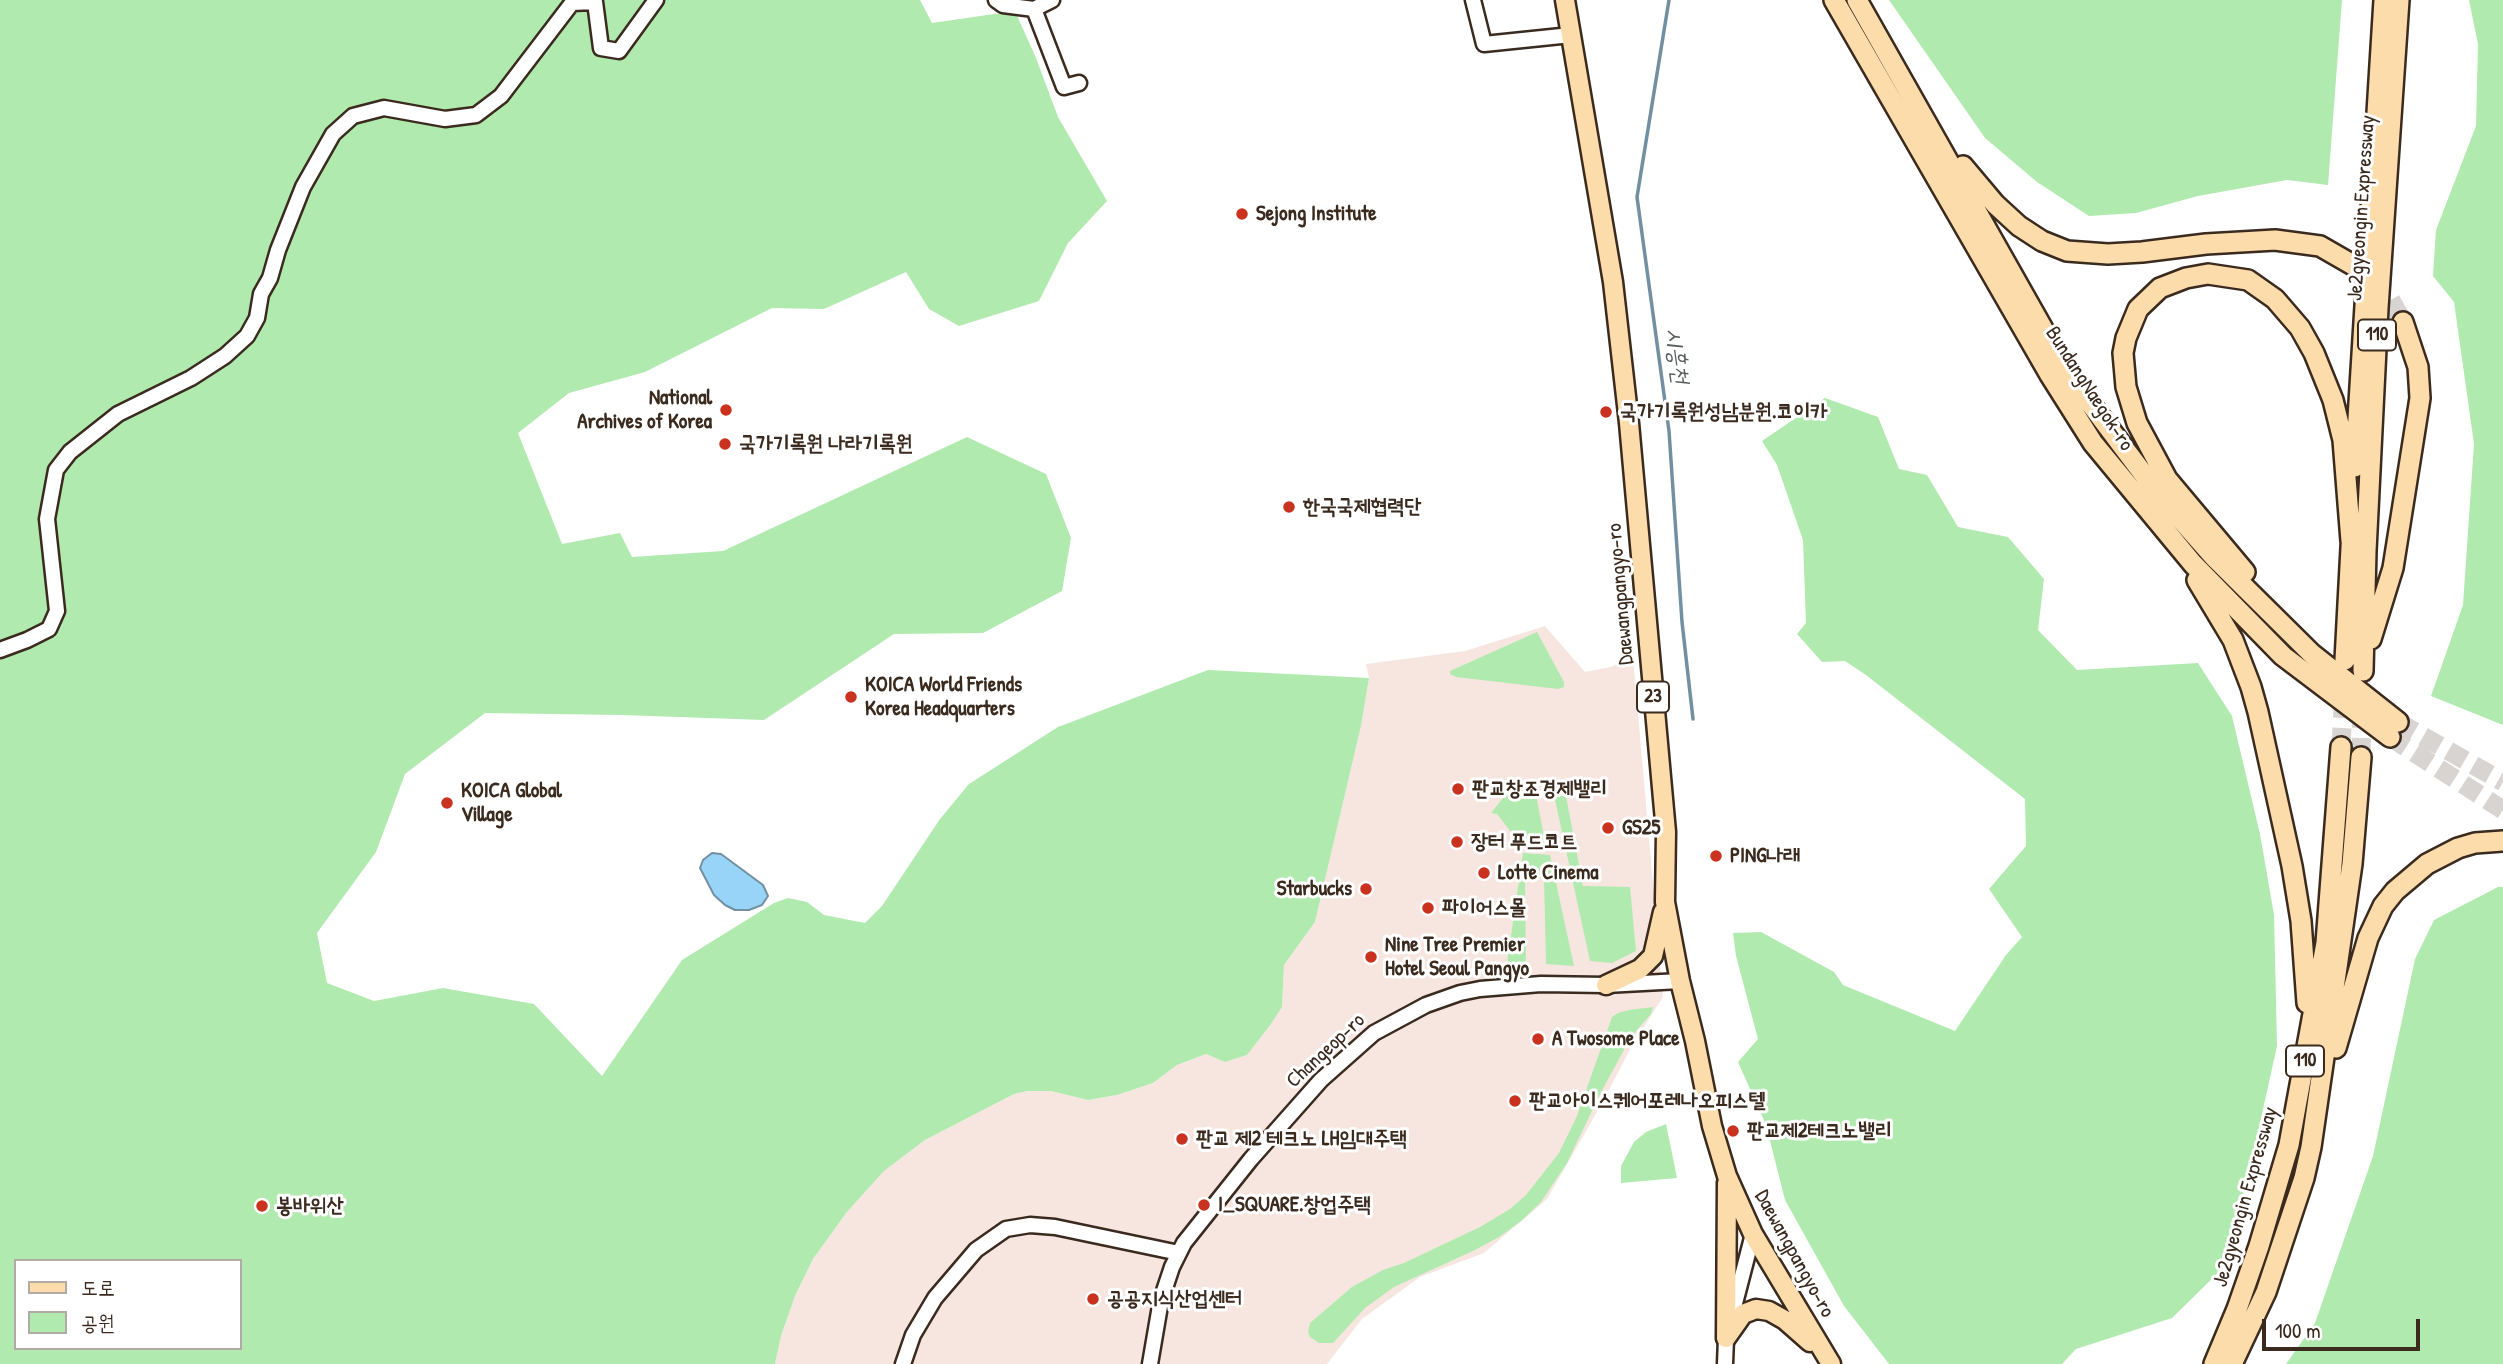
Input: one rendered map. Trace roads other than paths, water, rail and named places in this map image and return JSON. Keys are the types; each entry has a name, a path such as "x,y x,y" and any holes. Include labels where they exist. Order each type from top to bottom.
{"highway":[{"name":"BundangNaegok-ro","path":"1834,0 2050,375 2093,443 2193,564 2283,656 2394,729 2312,654 2214,557 2178,516 2068,375 1857,0"},
{"name":"Je2gyeongin Expressway","path":"2357,664 2351,541 2384,0"},
{"name":"Je2gyeongin Expressway","path":"2357,664 2399,0"},
{"path":"1921,111 2001,210 2030,235 2053,247 2084,254 2108,254 2275,240 2320,246 2353,265"},
{"path":"2312,654 2167,479 2137,423 2126,387 2123,353 2138,309 2160,288 2186,278 2208,274 2248,280 2275,299 2300,327 2333,400 2343,440 2351,541"},
{"path":"2357,664 2393,568 2420,398 2418,367 2403,322"},
{"path":"2149,514 2202,587 2229,632 2258,712 2292,866 2301,921 2307,1011 2301,1083"},
{"name":"Je2gyeongin Expressway","path":"2214,1364 2237,1310 2286,1158 2326,943 2341,747"},
{"name":"Je2gyeongin Expressway","path":"2232,1364 2266,1292 2304,1178 2316,1116 2352,864 2361,757"},
{"path":"2316,1116 2368,937 2383,906 2411,877 2442,855 2475,842 2503,841"}],"main road":[{"name":"Daewangpangyo-ro","path":"1565,0 1612,282 1629,423 1666,832 1665,902 1680,981 1712,1126 1727,1176 1753,1234 1827,1358"},
{"path":"1606,985 1640,970 1653,956 1665,902"},
{"path":"1726,1338 1727,1176"},
{"path":"1726,1338 1743,1314 1756,1309 1769,1311 1784,1320 1827,1358"}],"street":[{"path":"0,650 48,629 57,611 47,519 56,470 70,452 118,414 191,378 225,356 247,336 257,318 261,294 270,278 303,187 333,134 354,116 384,108 445,119 475,115 501,96 572,3 595,2 601,48 619,51 656,0"},
{"path":"996,0 1003,5 1022,9 1034,9 1052,0"},
{"path":"1473,0 1484,44 1571,35"},
{"path":"1034,9 1064,87 1079,83"},
{"name":"Changeop-ro","path":"1150,1364 1161,1300 1179,1252 1190,1235 1242,1170 1321,1080 1374,1033 1426,1005 1460,993 1542,984 1606,985 1680,981"},
{"path":"904,1364 916,1327 935,1298 976,1250 1006,1230 1030,1224 1055,1227 1179,1252"},
{"path":"1726,1364 1726,1338 1753,1234"}],"water":[{"path":"712,853 721,854 763,885 768,896 762,905 749,910 735,910 714,895 700,868 703,860"}],"waterway":[{"name":"시흥천","path":"1669,0 1637,197 1669,431 1682,622 1693,719"}],"tunnel":[{"path":"2372,278 2387,293 2403,322"},
{"path":"2341,747 2344,689"},
{"path":"2361,757 2362,702"},
{"path":"2398,722 2503,782"},
{"path":"2390,737 2503,810"}],"place":[{"name":"Sejong Institute","path":"1242,214"},
{"name":"National Archives of Korea","path":"726,410"},
{"name":"국가기록원성남분원.코이카","path":"1606,412"},
{"name":"국가기록원 나라기록원","path":"725,444"},
{"name":"한국국제협력단","path":"1289,507"},
{"name":"KOICA World Friends Korea Headquarters","path":"851,697"},
{"name":"판교창조경제밸리","path":"1458,789"},
{"name":"KOICA Global Village","path":"447,803"},
{"name":"GS25","path":"1608,828"},
{"name":"장터 푸드코트","path":"1457,842"},
{"name":"PING나래","path":"1716,856"},
{"name":"Lotte Cinema","path":"1484,873"},
{"name":"Starbucks","path":"1366,889"},
{"name":"파이어스몰","path":"1428,908"},
{"name":"Nine Tree Premier Hotel Seoul Pangyo","path":"1371,957"},
{"name":"A Twosome Place","path":"1538,1039"},
{"name":"판교아이스퀘어포레나오피스텔","path":"1515,1101"},
{"name":"판교제2테크노밸리","path":"1733,1131"},
{"name":"판교 제2 테크노 LH임대주택","path":"1182,1139"},
{"name":"I_SQUARE.창업주택","path":"1204,1205"},
{"name":"봉바위산","path":"262,1206"},
{"name":"공공지식산업센터","path":"1093,1299"}]}
